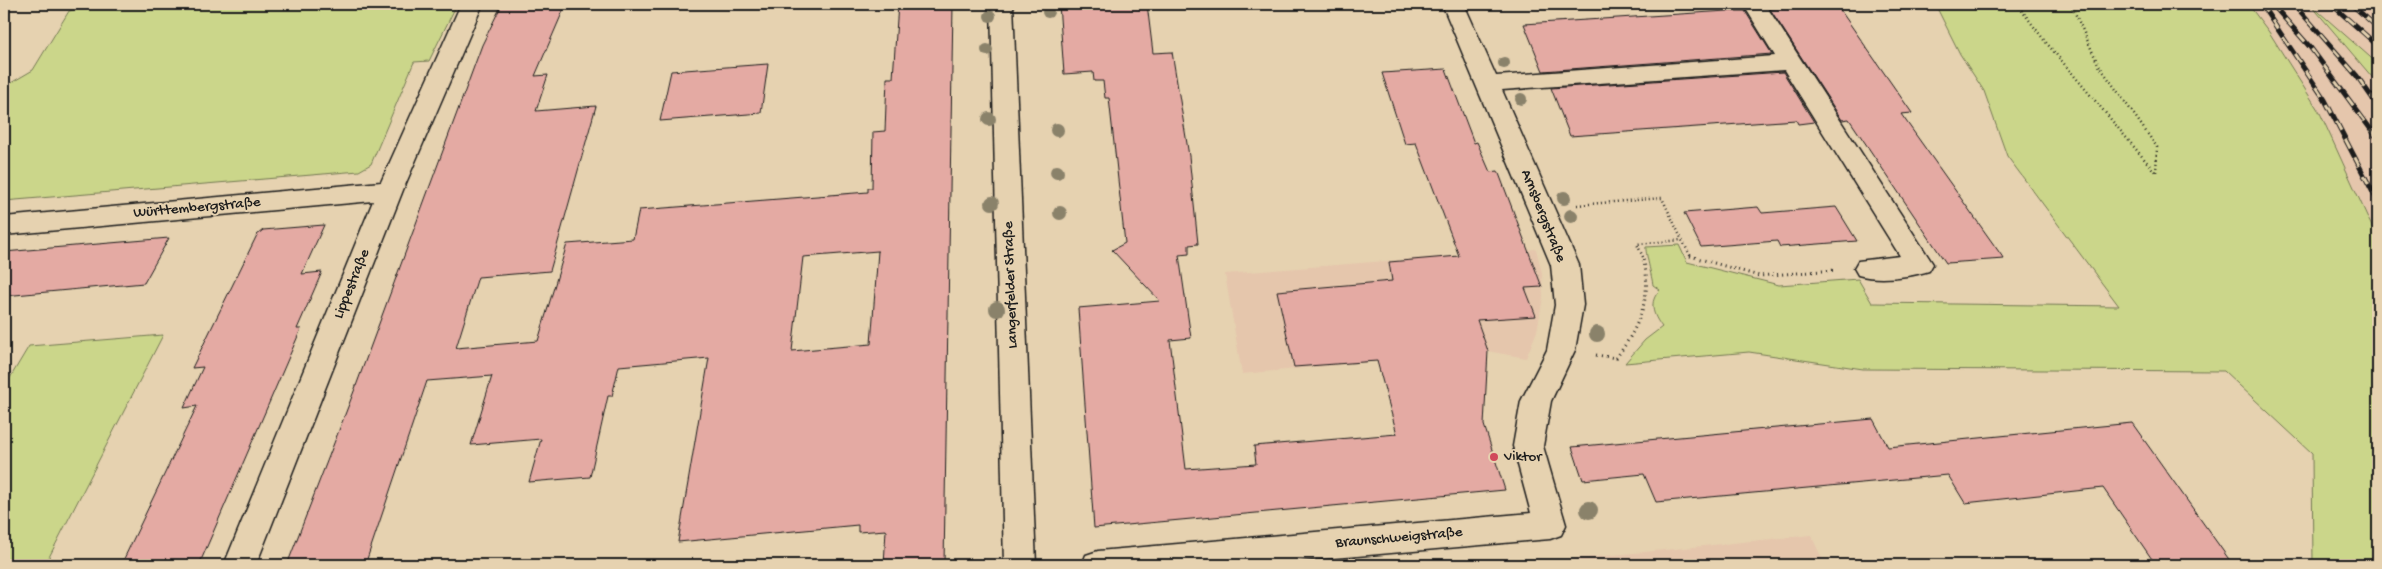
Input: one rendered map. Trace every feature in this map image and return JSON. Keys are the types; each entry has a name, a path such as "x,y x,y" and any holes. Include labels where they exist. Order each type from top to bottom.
{"street":[{"name":"Langerfelder Straße","path":"1002,4 1020,565"},
{"name":"Arnsbergstraße","path":"1453,4 1565,265 1569,305 1561,350 1536,401 1528,446 1550,525"},
{"path":"1754,4 1919,264 1868,268"},
{"name":"Lippestraße","path":"240,565 390,190 471,6"},
{"path":"1486,84 1791,62"},
{"name":"Württembergstraße","path":"4,226 390,190"},
{"name":"Braunschweigstraße","path":"1098,565 1550,525"}],"path":[{"path":"2017,4 2032,27 2094,99 2130,147 2156,173 2157,147 2098,64 2071,4"},
{"path":"1541,208 1662,198 1691,258 1759,276 1868,268"},
{"path":"1561,350 1616,358 1631,341 1645,303 1648,277 1643,255 1637,244 1682,240"}],"shaded area":[{"path":"2248,4 2378,4 2378,64 2314,9 2378,84 2378,240 2320,113"},
{"path":"1536,249 1542,273 1543,297 1537,331 1526,358 1487,351 1242,374 1225,274"},
{"path":"1811,535 1825,565 1512,565 1684,548"}],"green space":[{"path":"103,4 457,4 429,61 414,62 371,164 359,171 4,201 4,87 33,70 69,11"},
{"path":"1935,4 2248,4 2269,32 2320,113 2378,240 2378,565 2313,565 2312,453 2224,371 1863,369 1749,352 1625,363 1645,340 1662,327 1656,318 1653,308 1654,299 1660,290 1653,285 1646,247 1679,245 1687,262 1779,285 1858,279 1872,303 2119,306 2007,156 1984,91 1960,54"},
{"path":"2311,5 2378,64 2378,84"},
{"path":"163,335 45,565 4,565 4,388 29,346"}],"building":[{"path":"502,4 566,4 535,76 548,75 536,111 596,106 550,271 478,277 456,348 538,341 567,244 633,239 639,210 868,192 868,188 872,188 873,132 885,131 887,78 893,78 898,4 953,4 944,565 884,565 886,530 858,532 858,525 678,542 709,358 619,366 612,396 608,396 590,477 529,482 541,439 471,445 492,376 427,381 365,565 287,565 356,386 482,45","holes":["878,251 871,344 792,351 803,257"]},
{"path":"1059,4 1147,4 1153,53 1172,52 1189,156 1198,244 1189,245 1189,254 1179,255 1191,338 1170,340 1186,469 1256,464 1254,446 1397,434 1377,361 1294,367 1277,291 1392,281 1389,262 1459,256 1416,143 1405,144 1382,73 1446,69 1474,143 1477,142 1490,172 1498,171 1542,287 1525,288 1536,316 1477,320 1488,351 1484,425 1505,490 1094,528 1078,308 1160,301 1112,250 1125,243 1109,98 1105,98 1103,81 1094,81 1093,72 1064,74"},
{"path":"1836,4 1912,113 1901,114 2004,259 1946,263 1849,119 1842,120 1770,9"},
{"path":"1745,11 1772,54 1543,71 1524,24"},
{"path":"768,64 761,113 660,121 671,71"},
{"path":"1783,72 1814,122 1798,124 1796,120 1570,136 1551,88"},
{"path":"1758,207 1762,213 1836,207 1857,241 1780,247 1777,241 1701,247 1684,213"},
{"path":"324,225 302,274 322,272 297,329 301,329 199,565 121,565 197,406 184,408 203,367 192,368 257,235 263,230"},
{"path":"169,238 144,283 4,296 4,252"},
{"path":"1873,419 1888,447 2132,423 2233,565 2156,565 2103,488 1965,503 1948,475 1656,502 1644,474 1583,480 1572,447"}],"railway":[{"path":"2261,4 2325,100 2378,202"},
{"path":"2272,4 2310,47 2378,139"},
{"path":"2294,4 2357,76 2378,106"},
{"path":"2331,4 2378,46"},
{"path":"2351,4 2378,28"}],"place":[{"name":"Viktor","path":"1494,457"}]}
